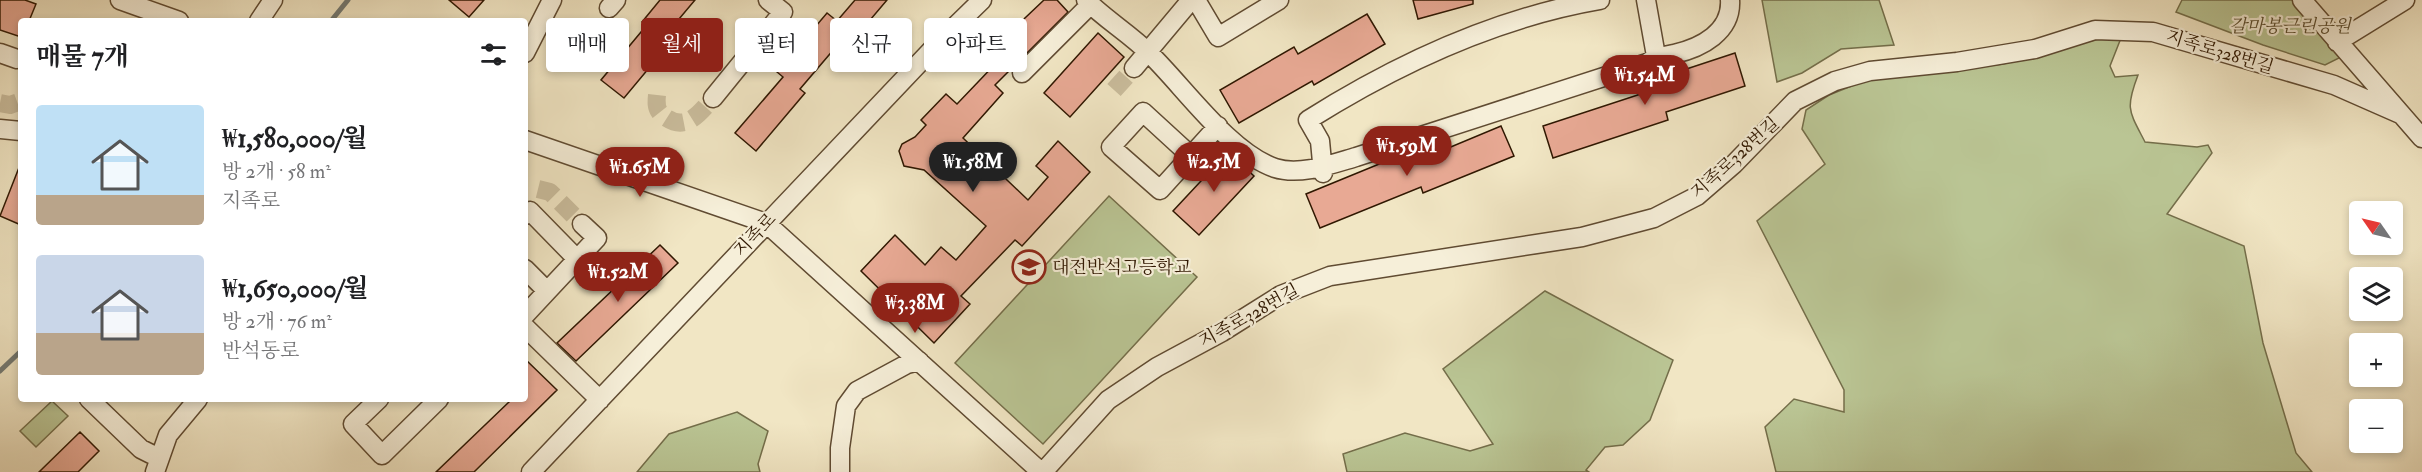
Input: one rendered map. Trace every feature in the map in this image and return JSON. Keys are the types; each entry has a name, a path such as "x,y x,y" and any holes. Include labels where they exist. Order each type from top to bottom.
{"street":[{"path":"120,0 171,18"},
{"path":"261,18 273,0"},
{"path":"528,47 552,0"},
{"path":"713,98 783,12 768,0"},
{"name":"지족로","path":"531,472 766,223 982,0"},
{"path":"1134,68 1149,53 1191,0"},
{"path":"1196,0 1218,37 1279,0"},
{"path":"1322,170 1320,141 1308,120 1352,93 1422,56 1510,23 1600,0"},
{"path":"1646,0 1656,56"},
{"path":"1022,73 1089,2 1149,53 1218,126 1253,158 1277,169 1322,170 1636,67 1656,56 1674,54 1712,39 1729,16 1730,0"},
{"path":"2302,0 2422,138"},
{"path":"2337,42 2405,0"},
{"name":"지족로328번길","path":"766,223 1042,472 1108,400 1157,367 1222,332 1281,295 1330,276 1582,237 1654,218 1697,196 1734,164 1796,102 1835,81 1870,71 1957,62 2035,49 2095,30 2153,32 2334,85 2400,114"},
{"path":"1191,156 1218,126"},
{"path":"0,129 18,131"},
{"path":"528,141 766,223"},
{"path":"528,213 530,211 577,259"},
{"path":"528,312 597,238 582,224"},
{"path":"528,272 547,291"},
{"path":"528,330 600,400"},
{"path":"840,472 840,448 846,406 857,391 907,364 919,361"},
{"path":"93,402 157,465 168,435 196,402"},
{"path":"376,402 353,424 382,455 436,402"}],"green space":[{"path":"1762,0 1879,0 1894,45 1841,49 1802,73 1777,82"},
{"name":"갈마봉근린공원","path":"2182,0 2302,0 2349,53 2325,65 2263,45 2176,12"},
{"path":"2102,38 2121,38 2110,66 2115,77 2138,75 2130,103 2132,116 2145,142 2197,147 2208,145 2212,153 2167,214 2244,246 2263,343 2296,453 2312,472 1776,472 1765,427 1794,399 1844,412 1844,390 1757,221 1825,164 1802,129 1806,110 1829,95 1864,81 2003,64"},
{"path":"1109,196 1197,277 1043,444 955,363"},
{"path":"1545,291 1673,360 1650,420 1623,445 1605,447 1586,470 1589,472 1347,472 1343,454 1405,433 1470,451 1493,444 1443,369"},
{"path":"51,402 68,416 36,447 20,431"},
{"path":"737,412 768,431 758,464 760,472 637,472 669,434"}],"building":[{"path":"0,0 25,0 36,4 30,18 18,18 18,36 0,30"},
{"path":"449,0 484,0 469,17"},
{"path":"660,0 695,0 680,18 645,18"},
{"path":"855,0 887,0 872,18 840,18"},
{"path":"1044,0 1057,0 1068,12 1027,53 1027,18 1025,18"},
{"path":"1413,0 1473,0 1473,4 1418,19"},
{"path":"827,13 833,18 830,18 830,54 818,68 818,24"},
{"path":"1367,14 1385,44 1314,85 1312,81 1239,123 1220,90 1294,47 1298,54"},
{"path":"641,32 641,72 646,72 624,98 601,80 608,72 629,72 629,46"},
{"path":"1098,33 1124,57 1070,117 1044,93"},
{"path":"1735,53 1745,86 1666,112 1668,120 1553,158 1543,126 1656,89 1653,80"},
{"path":"777,72 814,72 800,89 805,93 756,151 735,133 783,77"},
{"path":"988,72 1008,72 995,85 1003,93 963,138 1028,200 1048,177 1036,166 1058,141 1090,172 1022,246 1015,240 961,296 970,304 934,343 861,271 895,235 925,265 941,247 956,260 986,226 924,170 904,166 899,151 902,144 915,137 926,125 921,120 946,94 957,104"},
{"path":"1501,126 1514,156 1423,193 1421,187 1320,228 1306,194 1406,153 1410,164"},
{"path":"1228,152 1254,176 1199,235 1173,211"},
{"path":"18,170 18,224 0,216"},
{"path":"660,245 678,263 576,361 557,343"},
{"path":"528,362 557,390 474,472 436,472 509,402 528,402"},
{"path":"80,432 99,451 78,472 39,472"}],"waterway":[{"path":"333,18 348,0"},
{"path":"0,371 18,354"}],"tunnel":[{"path":"1114,90 1134,68"},
{"path":"657,95 658,110 665,117 679,123 692,119 713,98"},
{"path":"0,103 10,105 18,102"},
{"path":"538,189 550,192 582,224"}],"place":[{"name":"대전반석고등학교","path":"1029,267"}]}
